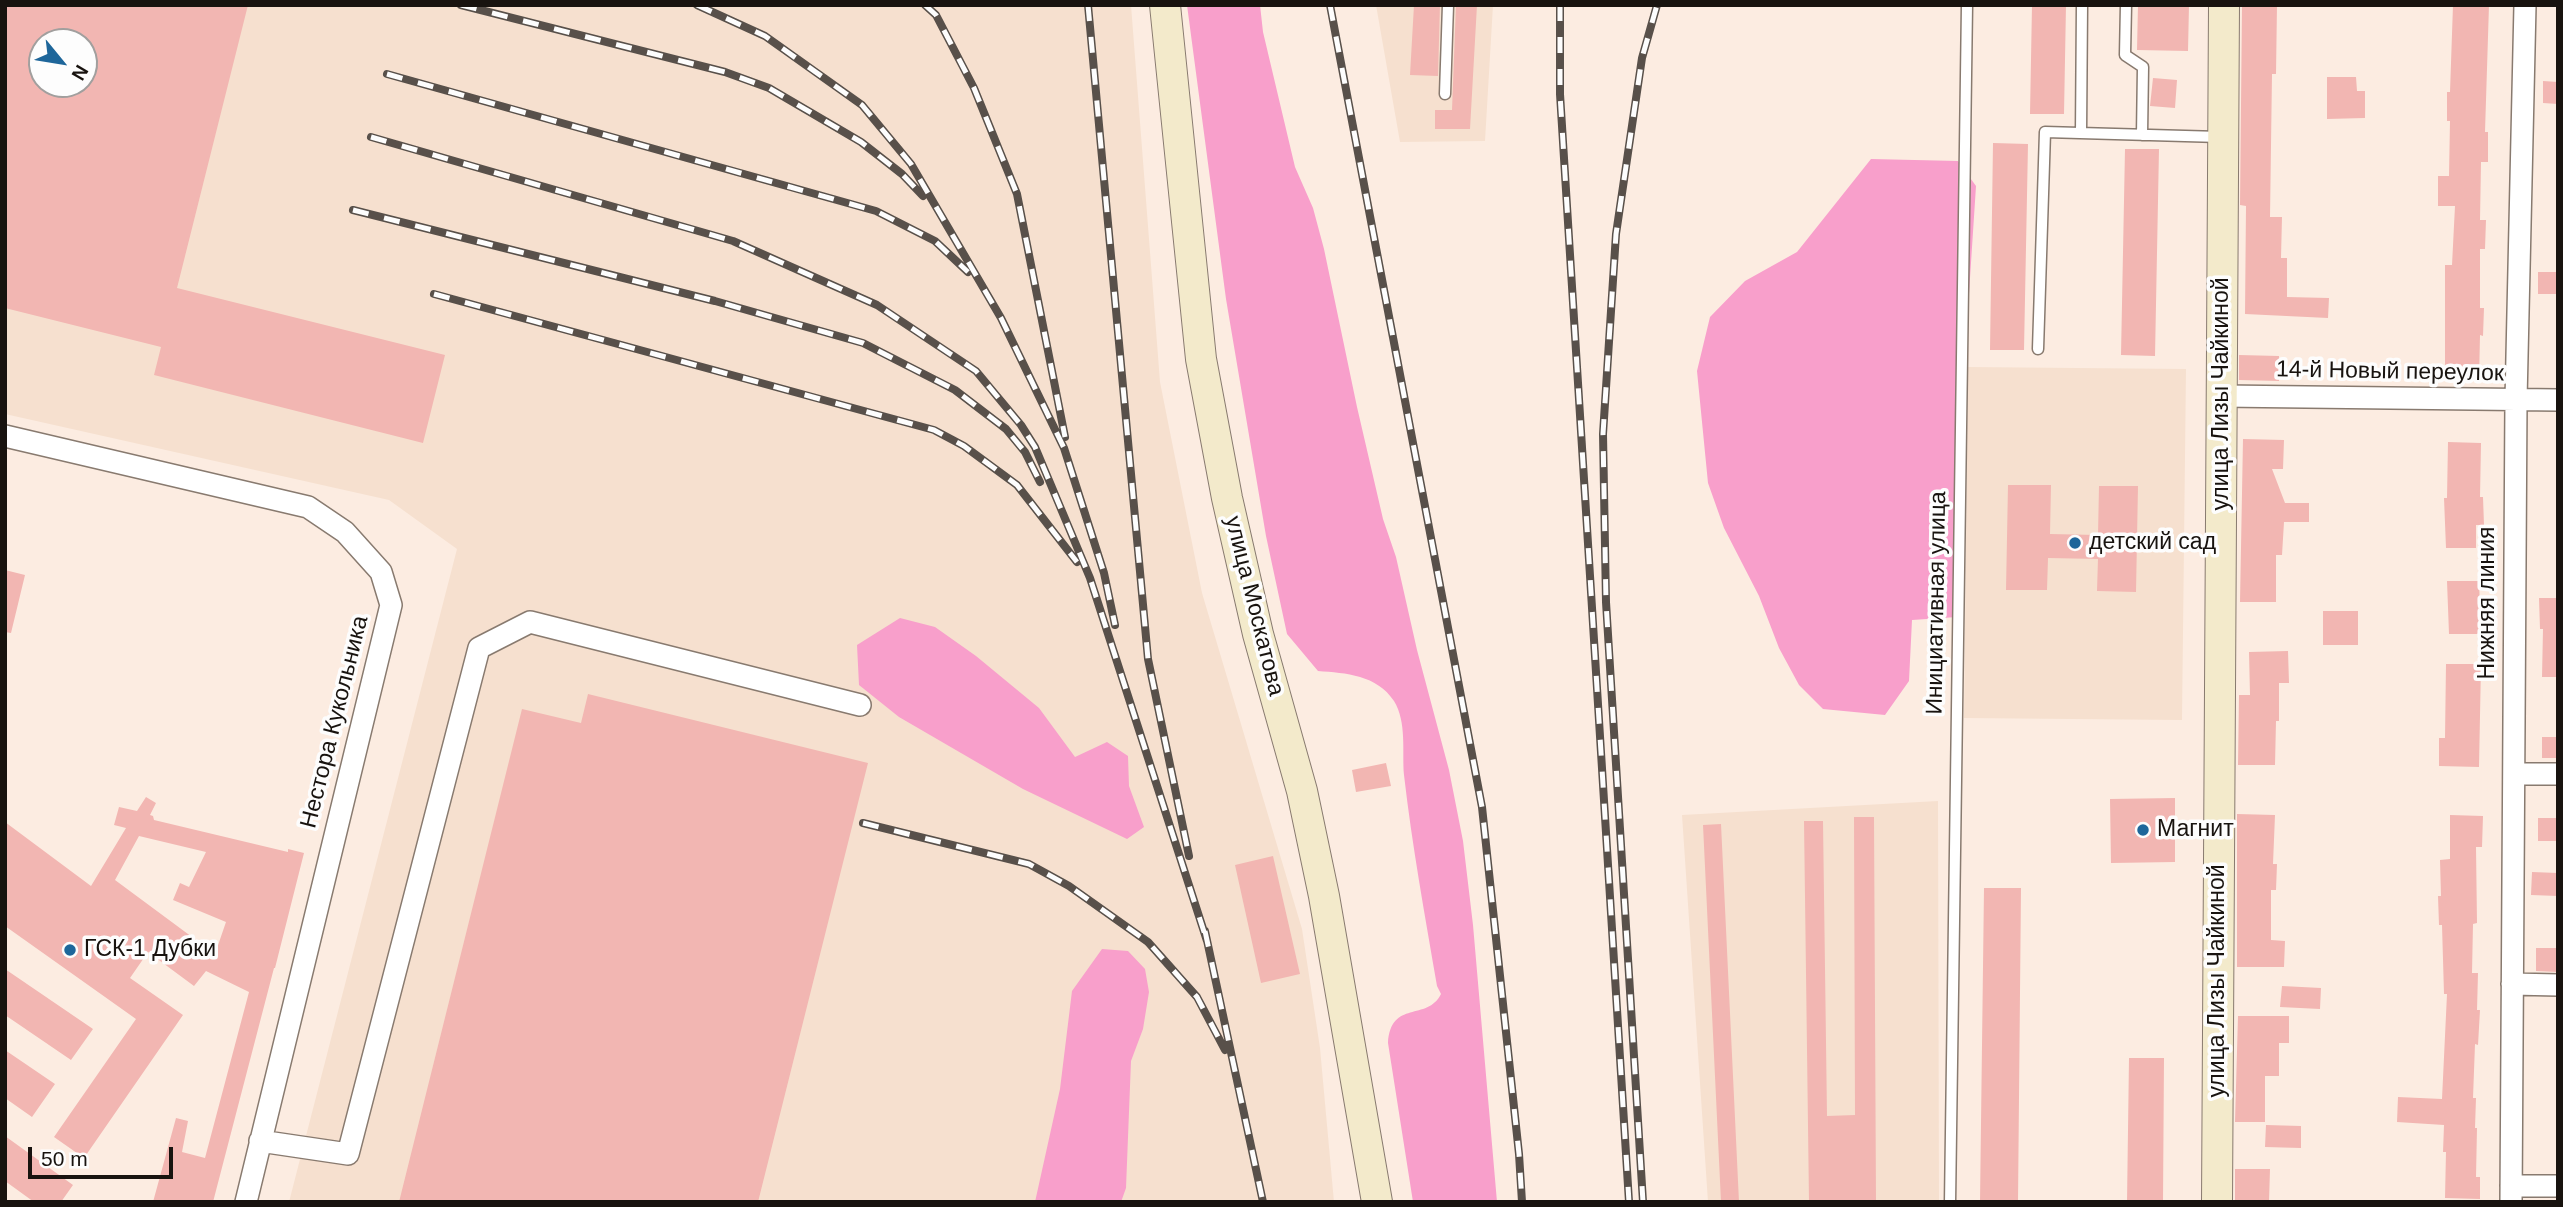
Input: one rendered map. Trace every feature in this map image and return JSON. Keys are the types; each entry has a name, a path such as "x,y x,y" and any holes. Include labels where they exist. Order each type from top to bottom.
{"main road":[{"name":"улица Москатова","path":"1165,5 1201,359 1258,634 1302,792 1321,883 1377,1202"},
{"name":"улица Лизы Чайкиной","path":"2217,1202 2224,5"}],"street":[{"name":"Нижняя линия","path":"2511,1194 2516,400 2525,5"},
{"name":"14-й Новый переулок","path":"2222,396 2558,400"},
{"name":"Нестора Кукольника","path":"5,436 308,508 345,532 381,572 391,605 246,1202"},
{"path":"260,1141 348,1154 479,648 530,622 860,705"},
{"path":"2514,774 2558,774"},
{"path":"2512,984 2558,985"},
{"path":"2511,1194 2558,1186"}],"lane":[{"path":"1445,94 1448,5"},
{"name":"Инициативная улица","path":"1950,1202 1967,5"},
{"path":"2081,133 2082,5"},
{"path":"2126,5 2125,55 2143,67 2142,135"},
{"path":"2038,349 2045,132 2223,138"}],"shaded area":[{"path":"5,5 1131,5 1160,382 1202,593 1302,929 1320,1048 1334,1202 289,1202 457,549 389,500 5,414"},
{"path":"1187,5 1260,5 1263,32 1295,167 1313,208 1324,249 1383,519 1396,557 1449,770 1463,841 1497,1202 1413,1202 1388,1043 1396,1021 1427,1007 1441,994 1437,986 1411,828 1404,775 1401,718 1394,701 1379,686 1360,677 1318,671 1287,634 1266,536 1226,299"},
{"path":"1376,5 1493,5 1485,141 1400,142"},
{"path":"1871,159 1958,161 1976,186 1961,416 1957,617 1912,620 1909,681 1885,715 1823,709 1799,685 1779,648 1759,596 1724,528 1708,483 1697,371 1710,317 1745,281 1797,252"},
{"name":"детский сад","path":"1968,367 2186,369 2182,720 1964,718"},
{"path":"900,618 935,627 976,656 1039,708 1075,757 1107,742 1128,756 1129,786 1144,827 1127,839 1023,789 899,717 859,685 857,645"},
{"path":"1938,801 1939,1202 1708,1202 1682,815"},
{"path":"1102,949 1128,951 1145,969 1149,992 1143,1029 1131,1061 1126,1188 1121,1202 1035,1202 1060,1089 1072,991"}],"building":[{"path":"5,5 248,5 177,288 445,355 423,443 154,375 161,347 5,308"},
{"path":"1414,5 1440,5 1438,76 1410,75"},
{"path":"1456,5 1477,5 1470,129 1435,129 1435,110 1452,110"},
{"path":"2032,5 2066,5 2064,114 2030,114"},
{"path":"2138,5 2189,5 2188,51 2137,50"},
{"path":"2242,5 2277,5 2276,74 2272,74 2270,217 2282,217 2281,258 2287,258 2287,297 2329,298 2328,318 2245,314 2246,206 2240,205"},
{"path":"2453,5 2489,5 2485,132 2488,132 2488,162 2481,162 2480,220 2486,220 2485,249 2480,249 2480,308 2484,308 2483,336 2480,335 2479,381 2445,381 2445,265 2452,265 2455,206 2438,206 2438,176 2449,176 2450,121 2447,121 2447,92 2450,92"},
{"path":"2327,77 2356,77 2357,91 2365,91 2365,118 2327,119"},
{"path":"2153,78 2177,80 2175,108 2150,106"},
{"path":"2543,81 2558,82 2558,104 2543,103"},
{"path":"1993,143 2028,144 2024,350 1990,350"},
{"path":"2125,149 2159,149 2155,356 2121,355"},
{"path":"2538,272 2558,272 2558,294 2538,294"},
{"path":"2239,355 2279,356 2279,381 2239,380"},
{"path":"2243,439 2284,440 2283,469 2272,469 2285,503 2309,503 2309,522 2284,522 2282,555 2276,555 2276,602 2240,602"},
{"path":"2448,442 2481,443 2480,497 2483,497 2484,525 2476,525 2476,548 2446,548 2444,498 2447,498"},
{"path":"2008,485 2051,485 2050,534 2098,535 2099,486 2138,486 2136,592 2097,591 2098,559 2048,558 2047,590 2006,590"},
{"path":"5,570 25,575 11,633 5,632"},
{"path":"2447,581 2479,581 2481,634 2449,634"},
{"path":"2539,598 2558,598 2558,677 2542,677 2543,629 2540,629"},
{"path":"2323,611 2358,611 2358,645 2323,645"},
{"path":"2288,651 2289,683 2279,683 2275,765 2238,765 2239,695 2250,695 2249,652"},
{"path":"2446,664 2481,664 2479,767 2439,766 2439,738 2445,738"},
{"path":"588,694 868,763 758,1202 399,1202 522,709 581,723"},
{"path":"2542,737 2558,737 2558,758 2542,758"},
{"path":"1386,763 1391,786 1356,792 1352,770"},
{"path":"146,797 156,803 150,815 154,820 288,852 288,849 304,853 213,1202 153,1202 176,1118 188,1121 182,1152 205,1158 249,992 206,971 194,986 148,952 130,978 183,1015 84,1158 54,1137 136,1019 5,926 5,822 91,886 126,828 114,825 119,807 137,811","holes":["139,836 206,852 189,887 180,883 173,900 226,922 215,954 115,880"]},
{"name":"Магнит","path":"2175,798 2175,862 2111,863 2110,799"},
{"path":"2237,814 2275,815 2273,864 2277,864 2276,890 2271,890 2271,940 2285,941 2284,967 2237,967"},
{"path":"2450,815 2483,816 2482,847 2476,847 2477,923 2473,924 2472,973 2478,973 2477,1010 2480,1010 2478,1045 2475,1044 2473,1098 2476,1098 2476,1177 2480,1177 2480,1199 2445,1198 2444,1125 2397,1122 2398,1097 2442,1099 2447,994 2444,994 2442,925 2439,925 2438,896 2441,896 2440,860 2450,859"},
{"path":"1854,817 1874,817 1876,1202 1809,1202 1804,821 1823,821 1827,1116 1855,1115"},
{"path":"2538,818 2558,818 2558,841 2538,841"},
{"path":"1721,824 1739,1202 1721,1202 1703,825"},
{"path":"1273,856 1300,974 1261,983 1235,865"},
{"path":"2532,872 2558,873 2558,896 2531,895"},
{"path":"1984,888 2021,888 2018,1202 1980,1202"},
{"path":"2536,948 2558,948 2558,972 2536,971"},
{"path":"5,969 93,1029 71,1060 5,1015"},
{"path":"2282,986 2321,988 2320,1009 2280,1007"},
{"path":"2238,1016 2289,1016 2289,1043 2279,1043 2279,1076 2265,1076 2265,1122 2235,1122"},
{"path":"5,1050 55,1084 32,1117 5,1098"},
{"path":"2129,1058 2164,1058 2163,1202 2127,1202"},
{"path":"2266,1125 2301,1126 2301,1148 2265,1147"},
{"path":"5,1136 73,1185 61,1202 34,1202 5,1181"},
{"path":"2235,1169 2270,1169 2269,1202 2235,1202"}],"railway":[{"path":"461,5 725,72 769,88 861,142 902,174 923,196"},
{"path":"697,5 765,36 862,105 911,164 1001,318 1064,448 1104,573 1115,625"},
{"path":"925,5 936,15 974,88 1017,194 1065,437"},
{"path":"1088,5 1148,659 1189,856"},
{"path":"1330,5 1482,807 1522,1202"},
{"path":"1560,5 1560,94 1629,1202"},
{"path":"1643,1202 1606,602 1603,434 1616,234 1642,58 1657,5"},
{"path":"387,74 876,211 935,241 968,272"},
{"path":"371,137 733,241 877,305 976,371 1021,425 1035,447 1090,578 1207,941"},
{"path":"353,210 715,301 863,343 955,390 1006,429 1025,452 1040,482"},
{"path":"434,294 934,430 964,446 1017,485 1077,562"},
{"path":"863,823 1029,864 1069,886 1148,942 1197,997 1225,1050"},
{"path":"1205,931 1263,1202"}],"place":[{"name":"детский сад","path":"2075,543"},
{"name":"Магнит","path":"2143,830"},
{"name":"ГСК-1 Дубки","path":"70,950"}]}
